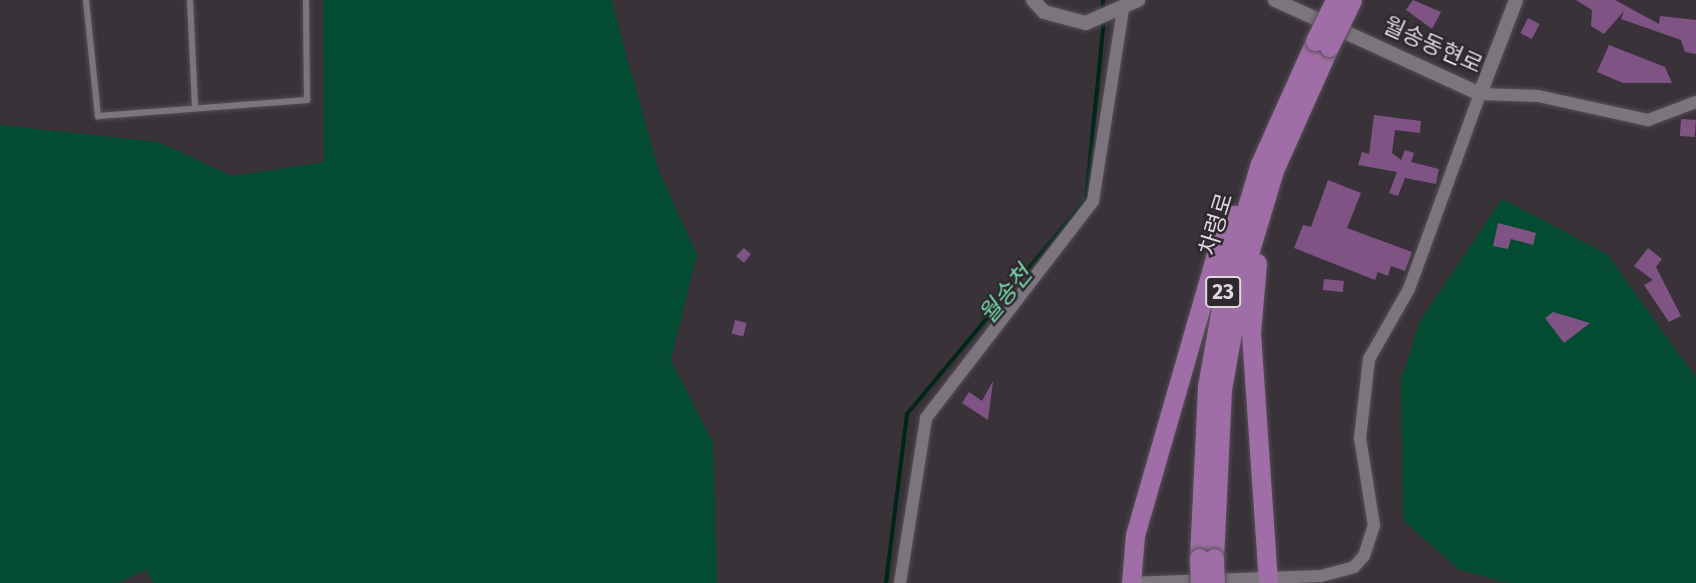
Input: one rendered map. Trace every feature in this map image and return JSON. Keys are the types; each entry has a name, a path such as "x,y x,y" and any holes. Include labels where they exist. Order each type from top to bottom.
{"highway":[{"name":"23","path":"1322,44 1335,0"},
{"name":"23","path":"1322,44 1352,0"},
{"name":"차령로","path":"1207,558 1222,389 1242,277 1267,167 1322,44"},
{"path":"1267,167 1251,333 1268,580"},
{"path":"1130,582 1135,534 1218,248 1267,167"},
{"name":"23","path":"1200,583 1207,558"},
{"name":"23","path":"1207,558 1215,583"}],"street":[{"path":"1033,0 1072,22 1118,13 1138,0"},
{"name":"월송동현로","path":"1275,0 1480,94 1516,0"},
{"path":"900,583 926,418 1093,201 1118,13"},
{"path":"1130,582 1268,580 1339,573 1354,568 1370,544 1374,526 1360,438 1369,359 1409,289 1480,94 1538,96 1648,120 1696,102"}],"lane":[{"path":"86,0 98,116 195,106 307,100 306,0"},
{"path":"190,0 195,106"}],"green space":[{"path":"323,0 611,0 659,171 697,255 671,360 713,443 717,583 153,583 146,569 119,583 0,583 0,125 159,142 232,176 324,162"},
{"path":"1502,199 1607,254 1696,378 1696,583 1508,583 1458,569 1403,520 1401,381 1420,321"}],"building":[{"path":"1413,0 1441,12 1432,29 1406,10"},
{"path":"1576,0 1615,0 1659,24 1660,16 1696,20 1696,54 1685,52 1681,40 1621,19 1624,11 1604,34 1591,26 1592,10"},
{"path":"1528,18 1540,24 1532,39 1520,33"},
{"path":"1609,45 1665,67 1672,83 1623,83 1597,72"},
{"path":"1374,115 1421,121 1420,133 1395,130 1392,153 1401,160 1405,150 1414,153 1411,162 1439,169 1436,184 1405,178 1398,196 1389,193 1397,172 1358,165 1362,152 1369,154"},
{"path":"1681,119 1696,120 1695,137 1680,136"},
{"path":"1328,180 1361,193 1347,228 1412,252 1405,271 1391,266 1388,276 1378,272 1375,280 1294,248 1303,225 1311,227"},
{"path":"1498,223 1536,233 1533,245 1511,239 1508,249 1493,246"},
{"path":"744,248 751,254 744,263 736,256"},
{"path":"1648,248 1662,259 1656,267 1681,316 1669,322 1644,285 1653,280 1634,266"},
{"path":"1324,279 1344,281 1343,292 1323,290"},
{"path":"1553,312 1590,323 1564,343 1545,318"},
{"path":"735,320 747,323 743,336 732,334"},
{"path":"993,381 988,420 962,403 969,392 982,401"}],"waterway":[{"name":"월송천","path":"1103,0 1103,12"},
{"name":"월송천","path":"886,583 907,414 1086,200 1104,19"}]}
